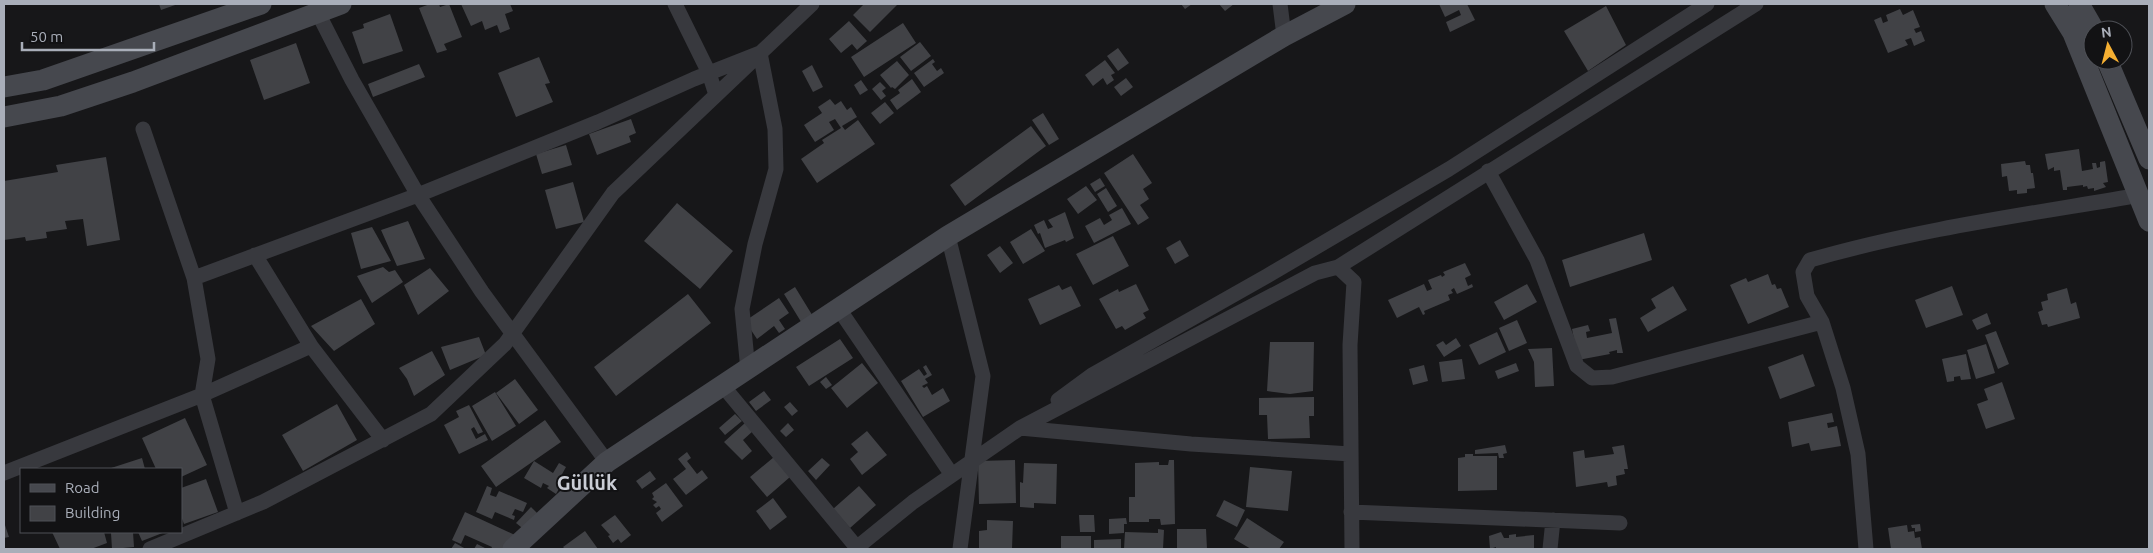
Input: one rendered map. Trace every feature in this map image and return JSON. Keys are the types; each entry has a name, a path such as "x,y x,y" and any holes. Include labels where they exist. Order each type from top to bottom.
{"street":[{"path":"4,87 43,80 261,4"},
{"path":"4,116 61,106 133,82 341,4"},
{"path":"675,4 708,73 716,95"},
{"path":"150,549 263,502 431,414 506,344 612,193 812,4"},
{"path":"1280,4 1284,36"},
{"path":"513,549 607,462 948,236 1284,36 1345,4"},
{"path":"724,386 856,549 913,502 1020,428 1092,375 1267,276 1449,169 1707,4"},
{"path":"1020,428 1315,273 1338,267 1756,4"},
{"path":"2055,4 2073,34 2149,221"},
{"path":"2080,4 2089,20"},
{"path":"318,13 352,80 418,195 482,292 607,462"},
{"path":"194,278 418,195 598,122 708,73 760,53"},
{"path":"748,370 742,309 755,244 776,169 775,129 760,53"},
{"path":"2111,70 2149,159"},
{"path":"143,129 194,278 208,359 202,395 237,513"},
{"path":"1488,171 1537,260 1577,366 1592,378 1612,378 1822,322"},
{"path":"1866,549 1858,454 1843,388 1822,322 1807,296 1803,272 1810,260 1845,250 1972,224 2140,195"},
{"path":"948,236 983,376 960,549"},
{"path":"255,256 311,346 382,440"},
{"path":"1338,267 1354,282 1350,345 1352,549"},
{"path":"838,309 952,475"},
{"path":"4,473 202,395 311,346"},
{"path":"1020,428 1190,444 1351,454"},
{"path":"1351,512 1620,523"},
{"path":"1550,549 1553,520"}],"building":[{"path":"159,4 178,4 161,10"},
{"path":"430,4 439,4 440,7 449,4 462,37 444,44 447,50 437,53 419,8"},
{"path":"461,4 510,4 513,11 505,14 510,29 500,33 497,25 485,30 482,21 471,26"},
{"path":"864,4 898,4 870,32 853,15"},
{"path":"1181,4 1192,4 1185,9"},
{"path":"1219,4 1234,4 1225,11"},
{"path":"1439,4 1467,4 1475,20 1450,32 1446,22 1461,15 1459,10 1445,17"},
{"path":"1606,6 1626,45 1588,71 1564,31"},
{"path":"1900,9 1903,15 1913,10 1920,27 1914,29 1916,33 1921,31 1925,41 1914,46 1911,38 1905,40 1908,45 1888,53 1874,20 1881,17 1883,23 1888,21 1886,15"},
{"path":"390,14 403,51 363,64 352,32 364,28 363,24"},
{"path":"849,21 867,41 857,50 852,44 841,53 829,39"},
{"path":"903,23 916,43 864,77 851,57"},
{"path":"920,42 931,56 911,71 900,57"},
{"path":"296,43 310,83 264,100 250,60"},
{"path":"1118,48 1129,63 1118,71 1107,56"},
{"path":"539,57 550,83 545,84 553,102 516,117 498,73"},
{"path":"933,59 935,62 932,64 937,71 941,68 944,73 924,87 914,73"},
{"path":"1105,60 1115,73 1111,75 1114,80 1107,85 1103,78 1093,86 1085,75"},
{"path":"897,61 909,75 895,89 891,88 880,75"},
{"path":"419,64 425,77 373,97 368,84"},
{"path":"812,65 823,87 813,92 802,71"},
{"path":"1126,78 1133,87 1121,96 1114,87"},
{"path":"912,79 921,92 897,110 890,100 900,93 898,90"},
{"path":"861,80 868,90 860,95 854,85"},
{"path":"880,82 886,88 882,91 886,96 881,100 872,89"},
{"path":"830,99 835,105 841,101 847,110 851,107 857,117 842,126 845,130 858,120 875,144 817,183 801,159 824,143 822,140 841,128 835,119 829,122 834,130 815,142 804,125 822,113 818,107"},
{"path":"885,102 894,113 880,124 871,113"},
{"path":"1043,113 1059,139 1049,145 1032,120"},
{"path":"631,119 636,133 629,136 631,142 597,155 589,134"},
{"path":"1031,126 1046,146 965,206 950,185"},
{"path":"566,145 572,165 542,174 536,154"},
{"path":"2079,149 2082,171 2093,169 2092,163 2096,163 2097,168 2100,167 2100,162 2105,161 2108,182 2103,183 2106,187 2094,191 2094,188 2088,189 2087,186 2083,187 2083,185 2067,187 2067,190 2063,190 2060,170 2054,171 2054,167 2048,170 2045,154"},
{"path":"1133,154 1152,183 1143,189 1149,199 1140,205 1149,218 1138,225 1104,173"},
{"path":"106,157 120,240 87,246 83,219 65,221 67,229 46,232 47,238 26,241 25,237 4,240 4,181 58,172 56,165"},
{"path":"2025,161 2026,165 2030,165 2031,173 2033,173 2035,188 2027,189 2027,193 2017,194 2017,190 2009,191 2007,176 2002,177 2001,164"},
{"path":"1100,178 1105,186 1095,192 1090,184"},
{"path":"573,182 584,222 556,229 545,190"},
{"path":"1086,186 1097,200 1078,214 1067,199"},
{"path":"1106,188 1117,206 1108,212 1097,194"},
{"path":"677,203 733,251 700,289 644,241"},
{"path":"1122,208 1131,224 1094,243 1085,226 1100,218 1104,225 1112,220 1109,215"},
{"path":"1065,212 1074,238 1045,248 1040,233 1038,234 1034,225 1044,220 1048,229 1053,227 1048,220"},
{"path":"408,221 425,259 397,266 381,230"},
{"path":"372,227 391,261 361,269 351,233"},
{"path":"1031,229 1045,251 1023,264 1010,242"},
{"path":"1644,233 1652,260 1570,287 1562,260"},
{"path":"1113,236 1129,266 1093,285 1076,254"},
{"path":"1180,240 1189,256 1175,264 1166,248"},
{"path":"1000,246 1013,263 1000,273 987,255"},
{"path":"1465,263 1471,275 1465,278 1468,286 1472,284 1473,287 1457,294 1454,288 1451,290 1453,293 1448,295 1450,300 1424,311 1425,314 1423,315 1419,307 1397,318 1388,300 1424,284 1427,291 1432,289 1428,280 1441,275 1442,277 1445,275 1443,272"},
{"path":"383,267 389,272 395,270 403,282 372,303 357,276"},
{"path":"430,268 449,291 418,315 404,285"},
{"path":"1768,274 1772,285 1775,284 1777,289 1781,288 1789,307 1748,324 1730,285 1746,278 1748,282"},
{"path":"1136,284 1149,310 1143,313 1146,318 1125,330 1122,326 1116,329 1099,299 1118,289 1119,292"},
{"path":"1527,284 1537,302 1504,320 1494,302"},
{"path":"1059,285 1062,290 1071,286 1081,306 1040,325 1028,299"},
{"path":"1673,286 1687,310 1648,332 1640,318 1656,308 1651,299"},
{"path":"1952,286 1963,315 1926,328 1915,300"},
{"path":"795,287 814,318 803,325 784,294"},
{"path":"2067,288 2071,304 2076,302 2080,318 2048,327 2047,324 2042,325 2038,312 2043,310 2041,302 2048,300 2047,294"},
{"path":"688,294 711,323 616,396 594,367"},
{"path":"779,298 789,313 779,320 785,329 779,333 774,326 757,339 745,321"},
{"path":"361,299 375,324 334,351 311,326"},
{"path":"1987,313 1991,324 1977,330 1972,320"},
{"path":"1616,318 1623,353 1617,353 1617,350 1609,352 1610,354 1578,360 1572,329 1588,325 1590,331 1586,332 1587,338 1612,333 1609,319"},
{"path":"1517,320 1527,343 1509,351 1499,328"},
{"path":"1996,331 2009,364 1998,369 1985,335"},
{"path":"1497,332 1506,352 1479,365 1469,345"},
{"path":"479,337 486,355 450,370 441,347"},
{"path":"1456,338 1461,346 1444,357 1436,345 1443,341 1446,345"},
{"path":"840,339 853,358 809,386 796,367"},
{"path":"1270,342 1314,342 1313,391 1290,394 1267,391"},
{"path":"1986,344 1995,373 1976,379 1967,350"},
{"path":"1552,348 1554,386 1535,387 1534,362 1528,349"},
{"path":"432,351 445,375 414,396 407,379 399,368"},
{"path":"1803,354 1815,386 1780,399 1768,367"},
{"path":"1966,354 1971,379 1961,380 1960,376 1954,377 1954,381 1947,382 1942,359"},
{"path":"1462,359 1465,379 1442,382 1439,362"},
{"path":"862,363 878,383 847,408 831,388"},
{"path":"1516,363 1519,371 1498,379 1495,371"},
{"path":"926,365 932,375 925,379 928,383 922,386 924,388 927,386 932,395 943,388 950,401 923,417 901,381 919,369 924,376 927,374 923,367"},
{"path":"1424,365 1428,381 1413,385 1409,369"},
{"path":"826,377 832,385 826,389 820,382"},
{"path":"515,379 538,410 519,424 496,393"},
{"path":"2002,382 2015,419 1986,429 1977,404 1988,400 1984,389"},
{"path":"764,391 771,400 756,411 749,402"},
{"path":"495,392 516,426 492,441 472,406"},
{"path":"1314,397 1314,416 1309,416 1310,438 1268,439 1267,415 1259,415 1259,398"},
{"path":"790,402 798,411 792,416 784,407"},
{"path":"337,404 357,440 303,471 282,435"},
{"path":"469,405 483,432 478,434 474,427 471,429 476,439 485,434 488,440 459,454 444,425 459,417 456,411"},
{"path":"1832,413 1834,422 1827,423 1828,428 1837,426 1841,446 1811,451 1809,443 1792,447 1788,422"},
{"path":"735,414 742,421 725,435 719,428"},
{"path":"185,418 207,465 182,477 182,468 156,468 142,438"},
{"path":"545,420 561,442 496,487 481,466"},
{"path":"745,423 753,431 743,440 752,451 742,460 724,442"},
{"path":"788,423 794,430 786,437 780,431"},
{"path":"867,431 887,455 862,475 850,459 858,452 851,444"},
{"path":"1505,445 1507,453 1503,454 1504,458 1499,458 1498,453 1475,454 1475,450"},
{"path":"1624,445 1628,469 1624,469 1625,474 1616,476 1617,485 1608,487 1607,482 1576,487 1573,452 1584,450 1585,458 1614,454 1612,447"},
{"path":"687,452 691,458 687,461 697,474 702,470 708,478 686,495 673,479 686,469 678,459"},
{"path":"1465,454 1497,456 1497,490 1458,491 1458,458 1465,457"},
{"path":"774,457 790,477 767,497 750,477"},
{"path":"142,458 145,468 111,468"},
{"path":"822,458 830,465 816,480 808,471"},
{"path":"1015,460 1016,503 979,504 978,461"},
{"path":"1169,460 1174,460 1175,524 1161,525 1160,519 1149,519 1149,522 1129,522 1129,497 1135,497 1135,463 1159,462 1159,465 1168,465"},
{"path":"534,461 553,473 559,463 566,467 561,476 565,478 556,494 547,488 549,486 543,483 541,488 524,478"},
{"path":"1024,463 1057,464 1056,504 1034,503 1034,508 1020,507 1020,482 1023,483"},
{"path":"1250,467 1292,471 1288,511 1246,507"},
{"path":"650,471 656,479 642,489 636,481"},
{"path":"206,479 218,512 184,524 182,519 182,488"},
{"path":"666,483 683,506 662,522 656,513 661,509 659,506 656,508 653,505 657,502 652,499 654,497 652,493"},
{"path":"487,486 492,488 490,495 496,497 499,491 527,503 523,512 515,509 512,515 515,516 514,520 495,512 492,519 476,512"},
{"path":"859,486 876,505 850,528 833,509"},
{"path":"773,498 787,517 770,530 756,511"},
{"path":"1224,500 1245,510 1237,527 1216,516"},
{"path":"531,507 540,516 526,531 516,523"},
{"path":"465,512 517,536 507,549 491,549 492,547 465,535 461,544 452,540"},
{"path":"615,515 631,535 621,543 618,539 613,543 608,536 610,535 601,525"},
{"path":"1079,515 1094,515 1095,532 1080,532"},
{"path":"1126,518 1127,524 1124,524 1124,533 1109,534 1109,519"},
{"path":"1247,518 1284,542 1279,549 1251,549 1234,539"},
{"path":"987,520 1013,521 1012,549 979,549 979,531 987,530"},
{"path":"4,522 9,537 4,538"},
{"path":"1920,524 1921,531 1915,532 1915,528 1912,528 1911,525"},
{"path":"1907,525 1908,532 1914,531 1915,538 1920,537 1922,549 1891,549 1888,528"},
{"path":"1158,529 1164,530 1163,549 1124,549 1125,532 1158,533"},
{"path":"1177,529 1206,529 1207,549 1177,549"},
{"path":"585,531 598,549 565,549 563,547"},
{"path":"1501,532 1504,538 1509,538 1509,535 1516,534 1516,537 1534,535 1534,549 1496,549 1496,547 1490,549 1489,536"},
{"path":"52,533 104,533 107,543 91,549 60,549"},
{"path":"111,533 133,533 134,547 112,549"},
{"path":"138,533 162,533 142,541"},
{"path":"1061,536 1091,536 1091,549 1061,549"},
{"path":"1121,539 1121,549 1094,549 1094,540"},
{"path":"455,543 466,549 451,549"},
{"path":"477,544 487,549 474,549"}],"district":[{"name":"Güllük","path":"587,483"}]}
